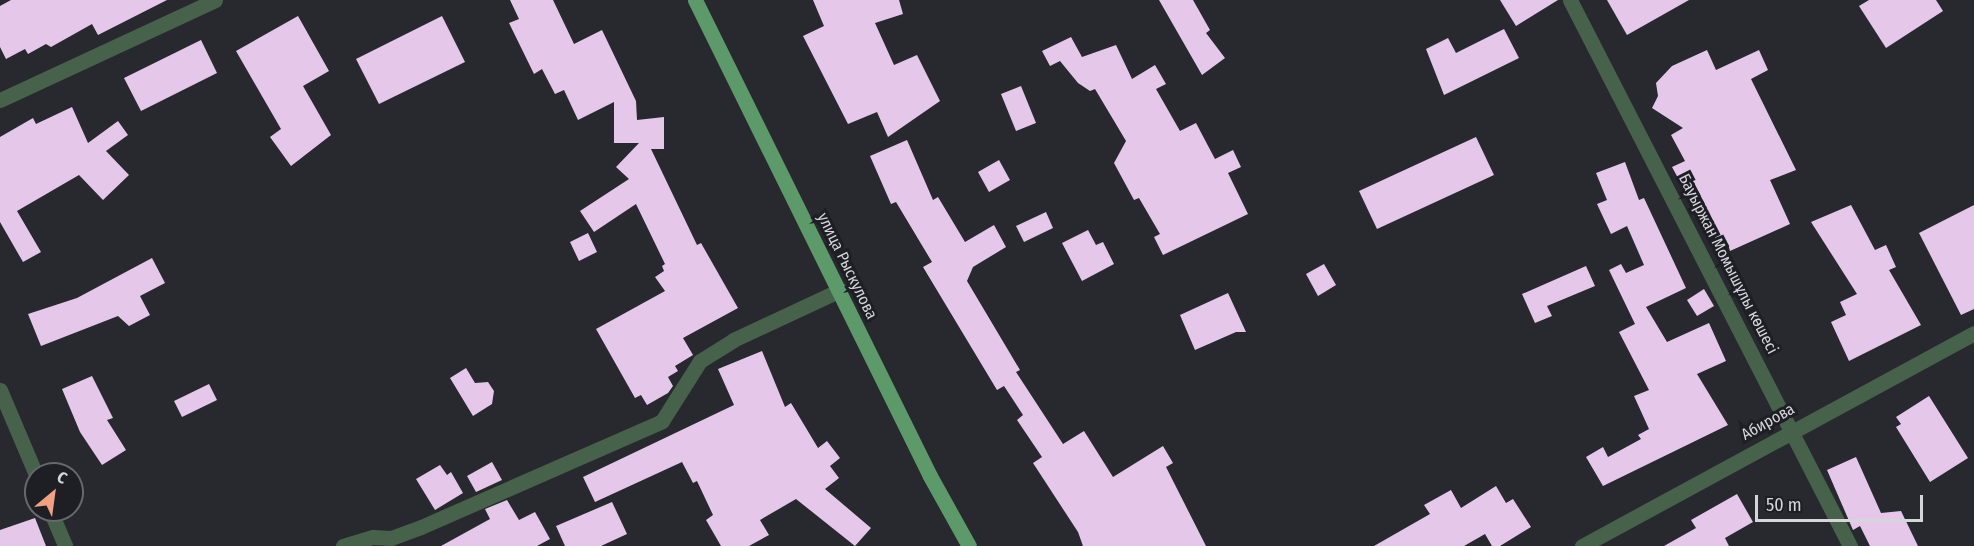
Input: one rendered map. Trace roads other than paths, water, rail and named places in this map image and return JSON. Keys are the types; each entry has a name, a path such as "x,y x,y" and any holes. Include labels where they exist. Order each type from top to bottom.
{"main road":[{"name":"улица Рыскулова","path":"695,0 840,290 930,477 969,546"}],"street":[{"path":"0,100 214,0"},
{"name":"Бауыржан Момышұлы көшесі","path":"1570,0 1759,363 1789,431 1850,546"},
{"path":"343,546 373,537 391,538 421,527 662,421 700,361 733,340 840,290"},
{"name":"Абирова","path":"1582,546 1789,431 1974,333"},
{"path":"0,390 30,462"},
{"path":"55,522 65,546"}]}
